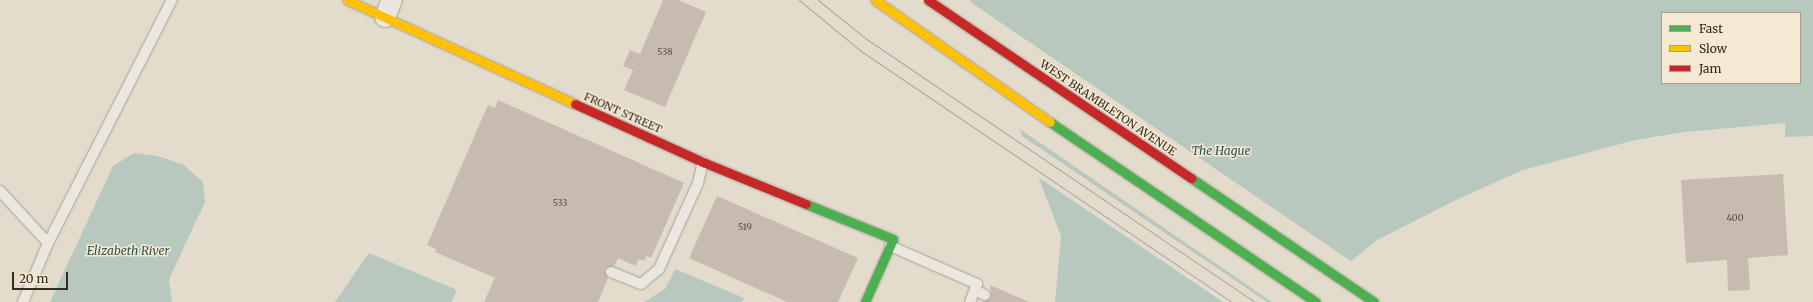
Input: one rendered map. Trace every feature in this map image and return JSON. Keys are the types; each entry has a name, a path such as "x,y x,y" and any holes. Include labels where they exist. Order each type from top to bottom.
{"main road":[{"name":"FRONT STREET","path":"347,0 389,9 703,162 891,242"},
{"name":"WEST BRAMBLETON AVENUE","path":"928,0 1374,302"},
{"path":"878,2 952,56 1316,302"},
{"path":"865,302 891,242"}],"lane":[{"path":"23,302 48,243 172,0"},
{"path":"611,272 641,284 658,269 698,183 703,162"},
{"path":"0,191 48,243"},
{"path":"891,242 977,284 970,302"},
{"path":"975,290 985,295"}],"water":[{"name":"The Hague","path":"970,0 1813,0 1813,136 1785,137 1785,123 1685,132 1635,140 1523,170 1456,200 1377,240 1301,302 1055,302 1061,236"},
{"name":"Elizabeth River","path":"134,153 158,156 184,165 203,182 205,202 169,279 172,302 50,302 113,166"},
{"path":"369,253 457,290 451,302 335,302"},
{"path":"675,269 744,298 742,302 644,302 665,289"}],"pier":[{"path":"969,1 1352,262 1304,302 1272,302 1017,127"},
{"path":"1019,134 1267,302 1223,302 1035,175"}],"building":[{"path":"663,0 678,0 706,12 665,107 624,90 633,70 623,66 630,50 640,54"},
{"path":"498,100 684,183 651,258 646,256 644,261 639,259 636,266 618,258 614,266 605,269 608,278 598,302 484,302 495,278 435,252 436,249 427,245 488,105 495,108"},
{"path":"1783,174 1788,255 1748,258 1750,290 1728,291 1727,260 1686,263 1681,180"},
{"path":"717,196 858,258 838,302 787,302 689,258"},
{"path":"990,285 1029,302 982,302 991,298"}],"tram line":[{"path":"799,0 861,51 1232,302"},
{"path":"818,0 868,40 1255,302"}],"traffic: fast":[{"path":"1050,122 1316,302"},
{"path":"1191,178 1374,302"},
{"path":"806,204 893,239 865,302"}],"traffic: slow":[{"path":"347,0 575,104"},
{"path":"875,0 1050,122"}],"traffic: jam":[{"path":"928,0 1191,178"},
{"path":"575,104 703,162 806,204"}]}
